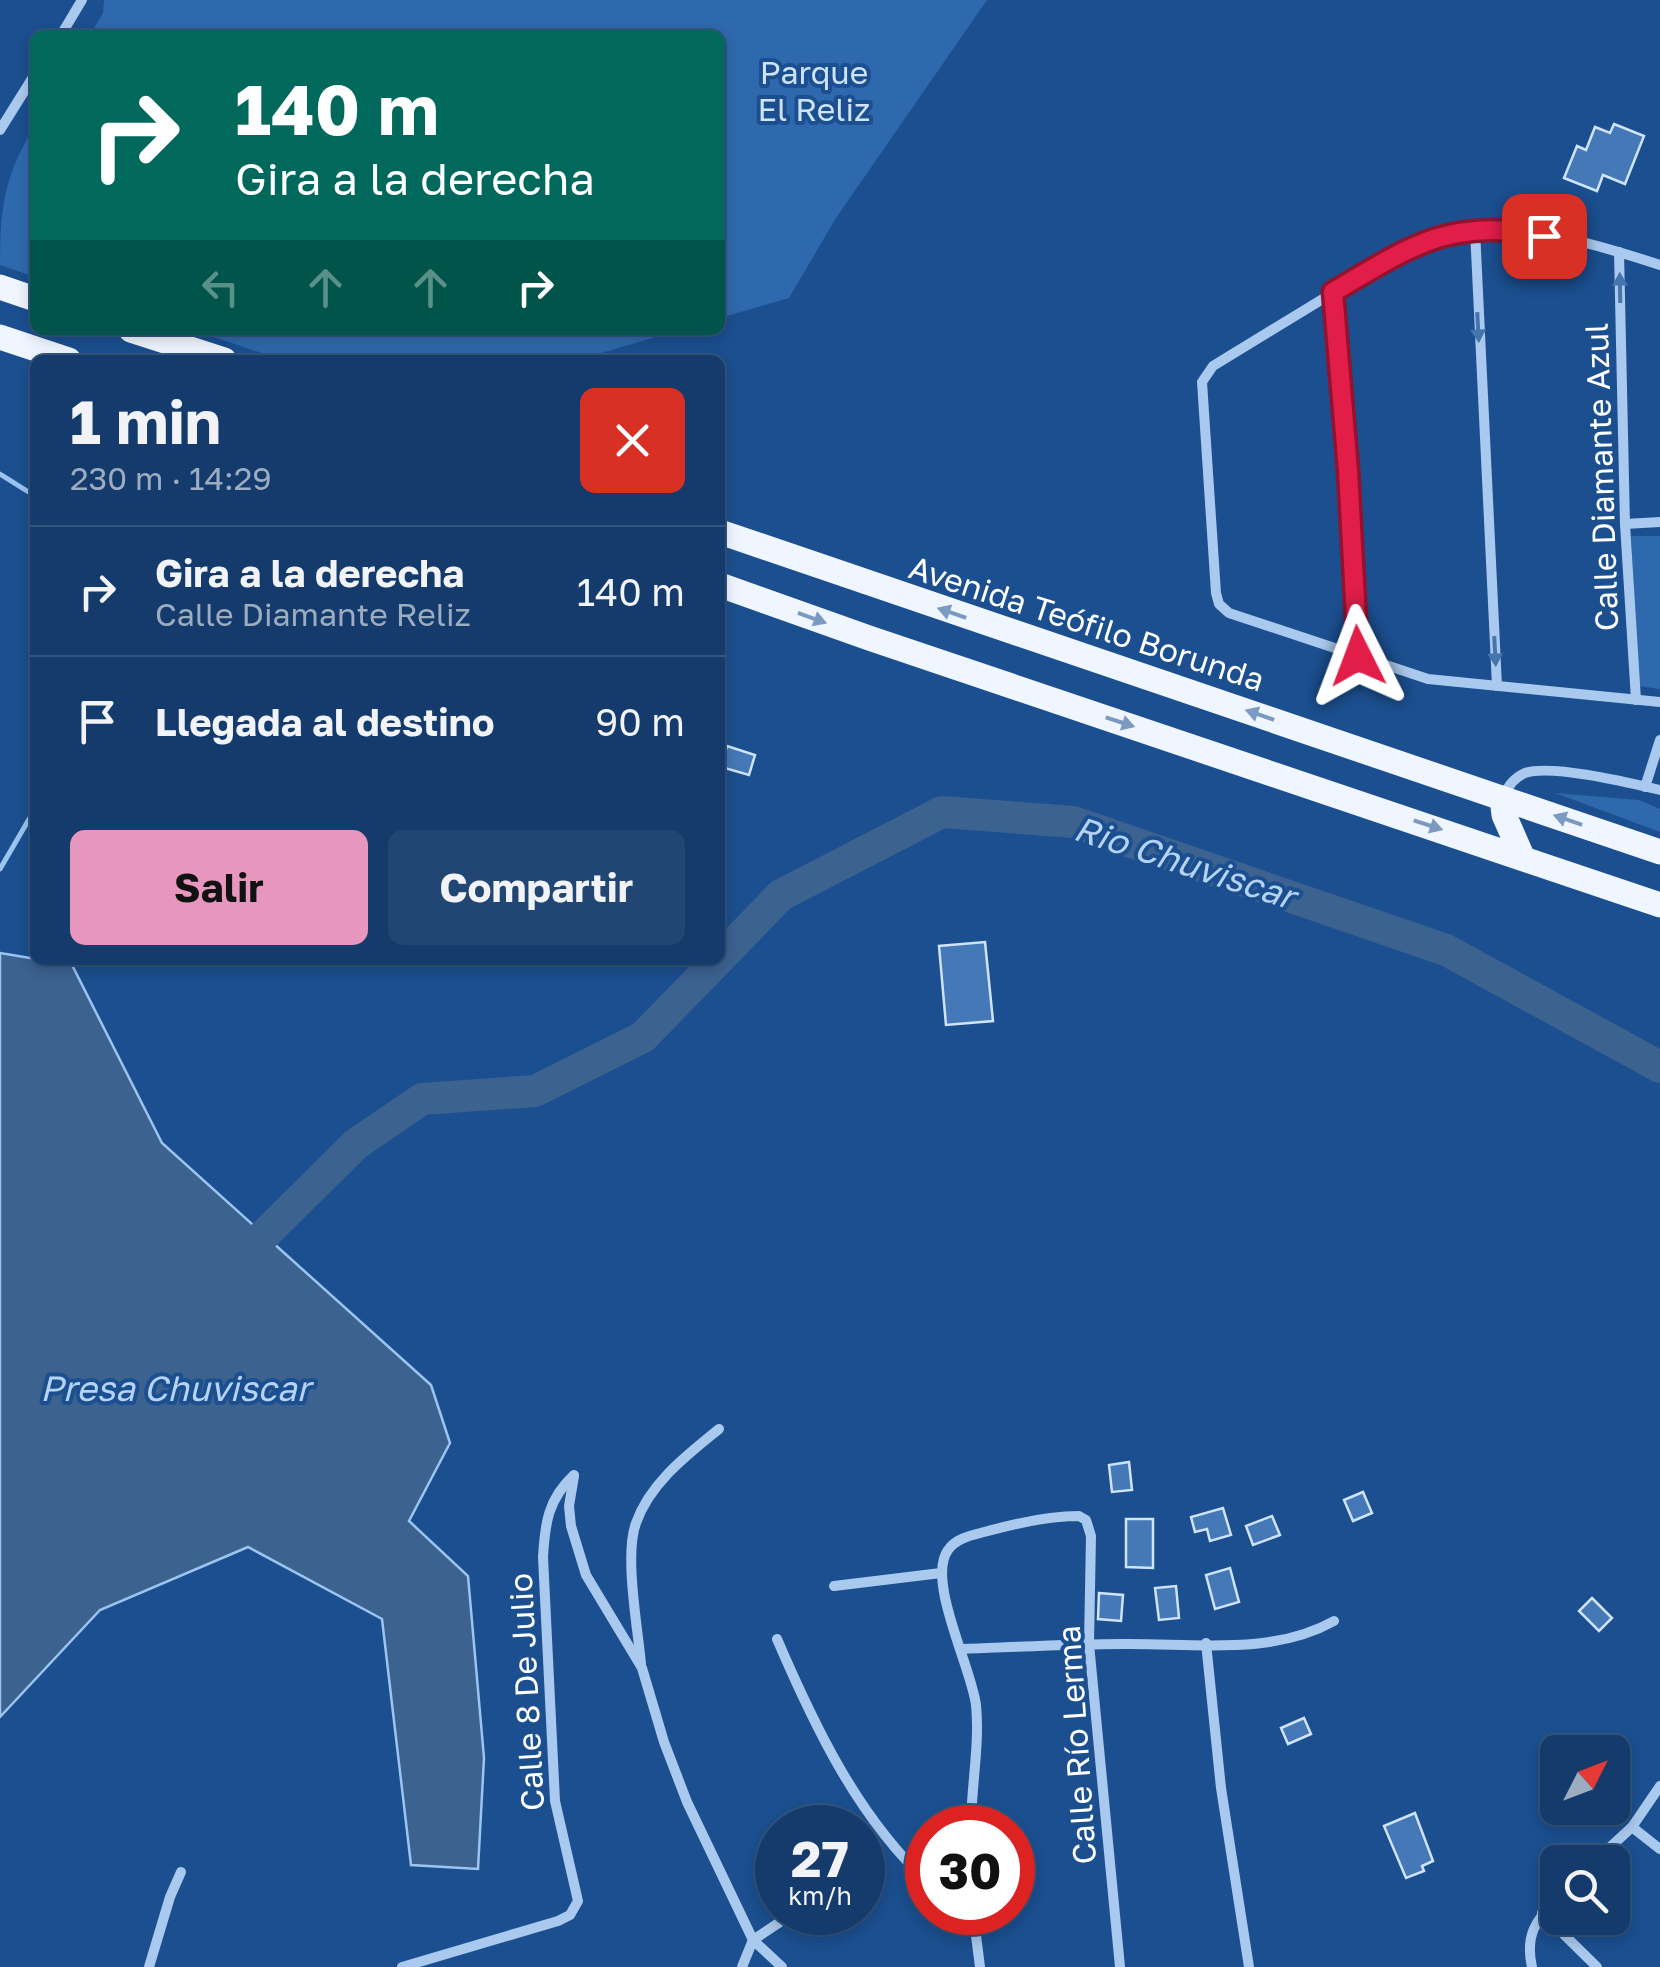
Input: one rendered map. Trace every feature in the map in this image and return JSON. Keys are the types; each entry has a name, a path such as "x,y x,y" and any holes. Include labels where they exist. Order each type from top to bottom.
{"main road":[{"path":"0,288 30,297"},
{"path":"146,335 208,355"},
{"path":"0,337 54,355"},
{"name":"Avenida Teófilo Borunda","path":"725,534 1660,852"},
{"path":"725,587 1660,904"},
{"path":"1502,798 1504,815 1522,856"}],"street":[{"path":"63,30 82,0"},
{"path":"0,130 30,82"},
{"path":"1660,266 1619,252 1506,228 1417,242 1213,366 1202,382 1220,604 1228,613 1428,679 1660,702"},
{"path":"1475,230 1497,686"},
{"name":"Calle Diamante Azul","path":"1619,252 1625,524 1636,700"},
{"path":"1333,292 1358,656"},
{"path":"1625,524 1660,522"},
{"path":"1644,787 1660,740"},
{"path":"1502,798 1511,782 1547,770 1660,790"},
{"path":"718,1429 680,1461 648,1499 634,1525 631,1545 642,1668 687,1802 753,1940 782,1967"},
{"name":"Calle 8 De Julio","path":"402,1967 558,1920 570,1915 578,1901 576,1880 558,1822 544,1557 545,1528 552,1501 574,1475 569,1506 573,1541 586,1575 642,1668"},
{"name":"Calle Río Lerma","path":"941,1573 946,1552 960,1539 1012,1524 1067,1516 1086,1520 1090,1528 1089,1644 1120,1967"},
{"path":"834,1586 941,1573 976,1706 972,1805"},
{"path":"962,1649 1267,1644 1311,1634 1334,1620"},
{"path":"777,1639 804,1703 841,1770 905,1857"},
{"path":"1206,1644 1221,1788 1249,1967"},
{"path":"1612,1845 1632,1827 1660,1786"},
{"path":"1632,1827 1660,1849"},
{"path":"149,1967 181,1872"},
{"path":"1532,1967 1530,1932 1540,1916"},
{"path":"742,1967 753,1940 760,1935"},
{"path":"977,1935 980,1967"},
{"path":"1564,1935 1597,1967"}],"green space":[{"name":"Parque El Reliz","path":"104,0 987,0 836,218 789,298 725,317 725,30 93,30 103,13"},
{"path":"30,134 30,275 0,265 6,192"},
{"path":"208,335 663,335 594,355 267,355"},
{"path":"1631,536 1660,536 1660,689 1639,686"},
{"path":"1555,793 1639,800 1660,809 1660,832"}],"water":[{"name":"Presa Chuviscar","path":"0,953 30,958 30,965 72,965 162,1143 431,1385 450,1443 409,1521 468,1576 484,1758 478,1869 411,1865 382,1619 248,1547 100,1610 0,1717"}],"building":[{"path":"1614,124 1644,136 1625,184 1603,175 1597,191 1564,178 1577,146 1586,150 1595,127 1610,133"},
{"path":"727,746 755,755 749,775 725,768"},
{"path":"985,942 993,1021 946,1025 939,946"},
{"path":"1129,1462 1132,1490 1112,1492 1109,1465"},
{"path":"1363,1492 1372,1513 1353,1521 1344,1500"},
{"path":"1223,1508 1231,1535 1210,1541 1207,1529 1195,1532 1191,1517"},
{"path":"1272,1516 1280,1535 1253,1545 1246,1526"},
{"path":"1126,1519 1153,1519 1153,1568 1126,1567"},
{"path":"1230,1568 1239,1602 1215,1609 1206,1575"},
{"path":"1176,1586 1179,1618 1159,1620 1155,1588"},
{"path":"1099,1593 1123,1595 1121,1621 1098,1619"},
{"path":"1592,1598 1612,1618 1599,1631 1579,1611"},
{"path":"1304,1718 1311,1734 1288,1744 1281,1728"},
{"path":"1415,1813 1433,1861 1422,1866 1424,1871 1406,1878 1384,1826"}],"waterway":[{"path":"0,474 30,493"},
{"name":"Rio Chuviscar","path":"725,953 781,895 942,812 1073,822 1446,950 1660,1067"},
{"path":"0,869 30,818"},
{"path":"725,943 728,949"},
{"name":"Rio Chuviscar","path":"237,1271 264,1235 356,1144 422,1099 535,1091 643,1037 713,965"}],"route":[{"path":"1358,656 1333,292 1417,242 1443,234 1506,228 1544,236"}]}
